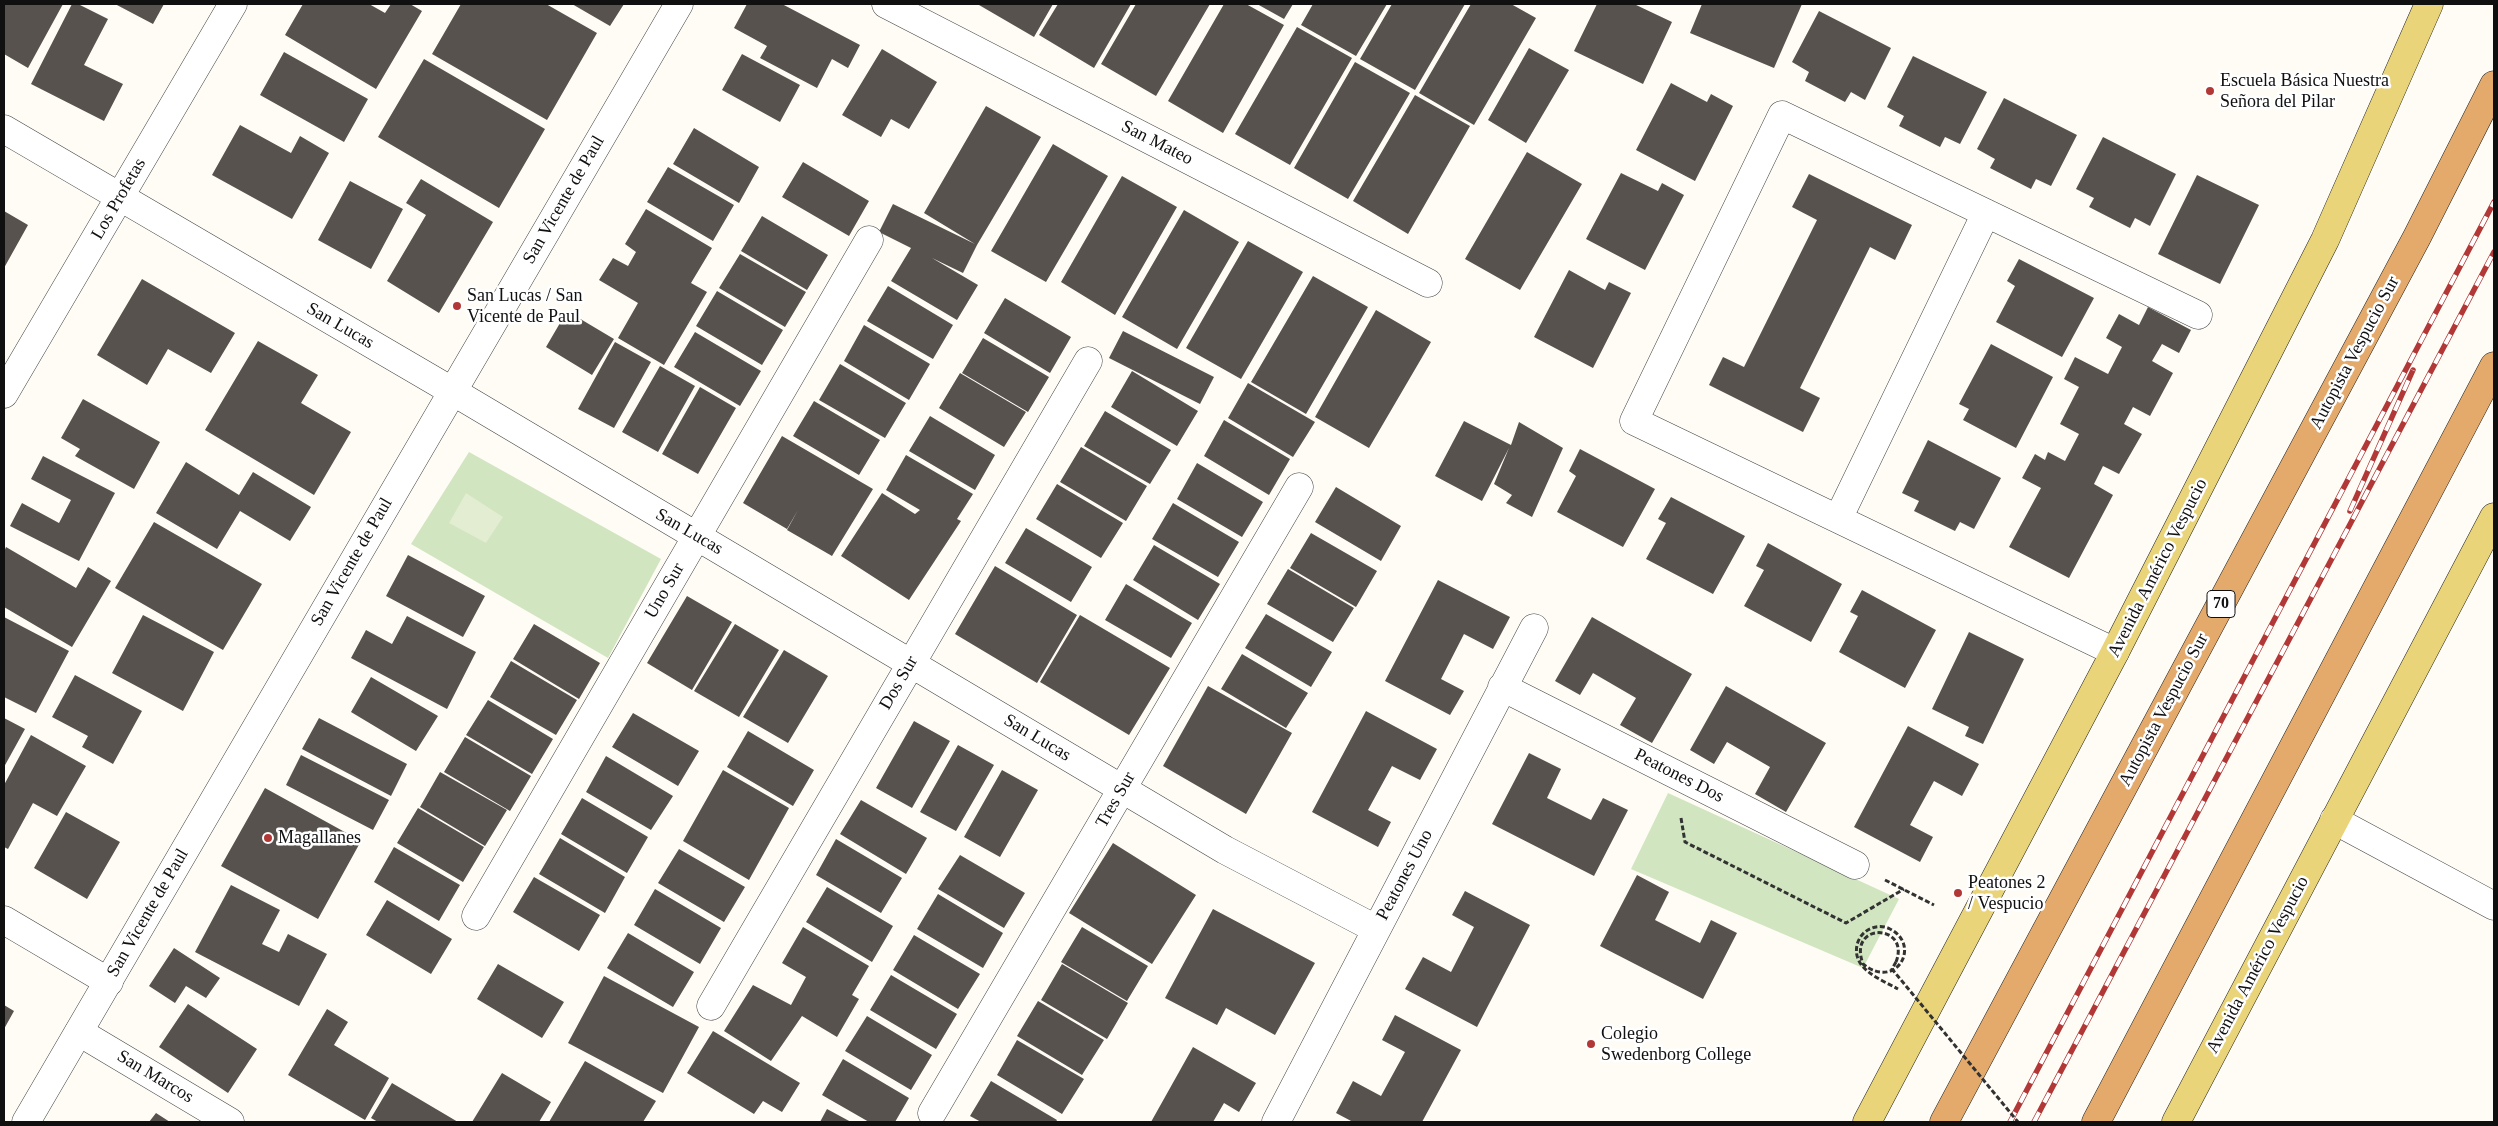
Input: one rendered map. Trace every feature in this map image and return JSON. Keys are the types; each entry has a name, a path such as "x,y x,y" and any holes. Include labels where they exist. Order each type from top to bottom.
{"highway":[{"name":"Autopista Vespucio Sur","path":"1944,1122 2412,246 2494,84"},
{"path":"2096,1122 2494,366"}],"main road":[{"name":"Avenida Américo Vespucio","path":"1867,1122 2115,652 2325,240 2429,4"},
{"name":"Avenida Américo Vespucio","path":"2176,1122 2494,517"}],"street":[{"name":"Los Profetas","path":"4,394 233,4"},
{"name":"San Vicente de Paul","path":"26,1122 679,4"},
{"name":"San Mateo","path":"886,4 1428,283"},
{"path":"2115,652 1634,421 1782,115 2198,315"},
{"name":"San Lucas","path":"4,129 119,198 452,391 1225,850 1376,930"},
{"path":"1838,519 1986,214"},
{"name":"Uno Sur","path":"476,916 869,240"},
{"name":"Dos Sur","path":"711,1006 1088,361"},
{"name":"Tres Sur","path":"932,1113 1299,487"},
{"name":"Peatones Uno","path":"1276,1122 1534,628"},
{"name":"Peatones Dos","path":"1502,687 1855,865"},
{"path":"2334,820 2494,906"},
{"path":"4,920 108,982"},
{"name":"San Marcos","path":"79,1032 230,1122"}],"path":[{"path":"1676,775 1685,842 1846,924 1904,889"},
{"path":"1855,865 1934,905"},
{"path":"1898,990 1861,966 1856,955 1857,943 1863,933 1874,928 1885,927 1896,932 1903,942 1905,953 1901,964 1897,968 1893,971 1878,972 1863,964 1860,945 1866,937 1874,932 1883,932 1892,936 1898,944 1899,954 1892,969 1898,977 1905,984 2018,1122"}],"green space":[{"path":"469,452 661,559 608,658 411,544"},
{"path":"466,493 503,517 486,543 449,523"},
{"path":"1668,793 1899,899 1863,968 1631,869"}],"building":[{"path":"4,4 63,4 28,68 4,54"},
{"path":"72,4 78,4 108,19 84,65 123,84 104,121 31,84"},
{"path":"115,4 164,4 153,24"},
{"path":"303,4 369,4 385,13 391,4 410,4 422,11 376,89 285,35"},
{"path":"461,4 546,4 597,33 547,120 432,54"},
{"path":"572,4 624,4 610,26"},
{"path":"747,4 782,4 860,45 848,68 832,59 817,88 760,58 767,46 734,28"},
{"path":"980,4 1053,4 1034,37"},
{"path":"1058,4 1131,4 1094,68 1039,35"},
{"path":"1136,4 1210,4 1156,96 1101,64"},
{"path":"1224,4 1246,4 1284,25 1223,133 1168,101"},
{"path":"1257,4 1293,4 1284,19"},
{"path":"1313,4 1387,4 1356,56 1301,25"},
{"path":"1392,4 1465,4 1415,90 1360,59"},
{"path":"1471,4 1511,4 1536,18 1474,125 1419,93"},
{"path":"1597,4 1634,4 1672,22 1643,84 1574,51"},
{"path":"1702,4 1802,4 1774,68 1690,33"},
{"path":"1819,11 1891,48 1865,100 1851,92 1845,102 1805,81 1809,72 1792,62"},
{"path":"1297,27 1352,58 1290,165 1235,134"},
{"path":"1529,48 1569,70 1526,143 1488,120"},
{"path":"882,49 937,82 909,129 891,119 881,137 842,115"},
{"path":"284,52 368,99 344,142 260,95"},
{"path":"742,54 800,85 780,122 722,90"},
{"path":"1913,56 1987,92 1960,144 1945,137 1940,147 1899,126 1904,116 1887,107"},
{"path":"424,59 545,129 499,208 378,137"},
{"path":"1355,62 1410,93 1348,199 1294,168"},
{"path":"1671,83 1707,102 1711,94 1733,106 1695,181 1636,150"},
{"path":"1415,95 1470,126 1408,234 1353,201"},
{"path":"2004,98 2077,135 2051,186 2036,179 2031,189 1990,168 1995,159 1977,149"},
{"path":"986,106 1041,137 977,245 963,273 932,258 978,285 957,320 891,281 911,248 879,232 893,204 975,244 924,213"},
{"path":"240,125 291,153 300,136 329,153 292,219 212,175"},
{"path":"694,128 759,167 739,203 673,164"},
{"path":"2103,137 2176,174 2150,226 2135,218 2130,228 2089,207 2094,198 2076,189"},
{"path":"1053,144 1108,176 1046,282 991,251"},
{"path":"1527,152 1582,184 1520,290 1465,259"},
{"path":"803,162 869,201 849,236 782,197"},
{"path":"668,167 734,205 713,241 647,202"},
{"path":"1621,173 1658,191 1662,183 1684,195 1645,270 1586,239"},
{"path":"1809,174 1912,225 1895,260 1870,247 1800,388 1820,398 1803,432 1709,385 1723,357 1744,367 1817,220 1792,207"},
{"path":"2197,175 2259,205 2220,284 2158,254"},
{"path":"1122,176 1177,207 1115,315 1061,282"},
{"path":"421,179 493,222 439,313 387,281 426,215 406,203"},
{"path":"350,181 403,209 371,269 318,240"},
{"path":"646,209 712,248 691,283 707,292 664,365 618,338 638,303 599,280 613,258 628,266 636,252 625,244"},
{"path":"1184,210 1239,242 1177,349 1122,317"},
{"path":"4,211 28,225 4,268"},
{"path":"762,216 828,255 807,290 741,251"},
{"path":"1248,241 1303,272 1241,379 1186,348"},
{"path":"740,254 806,292 785,327 719,288"},
{"path":"2019,259 2094,298 2062,357 1996,322 2015,286 2007,281"},
{"path":"1569,270 1605,290 1609,282 1631,293 1593,368 1534,337"},
{"path":"1313,276 1368,307 1306,414 1251,382"},
{"path":"142,279 235,333 211,373 168,349 147,385 97,355"},
{"path":"888,286 953,325 933,359 867,321"},
{"path":"717,291 783,330 762,365 696,326"},
{"path":"1005,298 1071,337 1050,373 984,333"},
{"path":"2148,307 2191,330 2179,353 2162,344 2152,361 2173,373 2150,416 2133,407 2124,424 2142,434 2119,474 2103,466 2094,484 2113,495 2069,578 2009,547 2041,488 2022,478 2035,454 2045,460 2048,452 2065,461 2079,434 2060,424 2079,387 2064,379 2075,357 2108,374 2122,347 2106,338 2119,314 2139,325"},
{"path":"1376,310 1431,342 1369,448 1315,417"},
{"path":"567,311 614,339 592,375 546,347"},
{"path":"864,325 930,364 909,400 844,361"},
{"path":"1123,331 1214,377 1200,404 1109,358"},
{"path":"695,332 761,371 740,406 674,367"},
{"path":"983,338 1049,377 1028,412 962,373"},
{"path":"258,341 318,375 301,403 351,432 314,495 205,430"},
{"path":"615,342 651,362 614,428 578,409"},
{"path":"1991,344 2053,377 2016,448 1963,420 1969,409 1959,404"},
{"path":"840,364 906,403 885,438 819,400"},
{"path":"660,366 695,386 658,452 622,432"},
{"path":"1132,371 1198,411 1177,446 1111,407"},
{"path":"960,373 1026,412 1004,447 939,408"},
{"path":"1248,383 1315,422 1293,457 1228,418"},
{"path":"700,387 736,408 698,474 662,454"},
{"path":"83,399 160,442 134,489 75,456 80,449 61,438"},
{"path":"814,401 880,440 859,475 793,436"},
{"path":"1105,411 1171,450 1150,484 1084,446"},
{"path":"930,416 995,455 975,490 909,451"},
{"path":"1224,420 1290,459 1269,495 1204,456"},
{"path":"1464,421 1511,445 1519,422 1563,448 1532,517 1506,503 1512,495 1494,484 1509,448 1482,501 1435,476"},
{"path":"782,436 873,489 832,556 787,530 798,510 787,529 743,503"},
{"path":"1928,440 2001,478 1974,529 1960,522 1955,531 1914,511 1919,501 1902,493"},
{"path":"1081,447 1147,486 1126,521 1060,482"},
{"path":"1580,449 1655,489 1623,547 1557,512 1576,476 1569,471"},
{"path":"906,455 973,494 957,519 961,521 909,600 841,556 882,493 915,514 920,510 886,490"},
{"path":"43,456 115,493 79,561 10,526 22,503 59,523 71,500 31,479"},
{"path":"186,462 239,495 253,472 311,507 290,541 240,511 217,549 156,513"},
{"path":"1197,463 1263,502 1242,537 1177,499"},
{"path":"1057,484 1123,523 1101,558 1036,519"},
{"path":"1336,487 1401,526 1381,561 1315,522"},
{"path":"1671,497 1745,536 1713,594 1646,559 1666,523 1658,519"},
{"path":"1173,503 1239,542 1218,577 1152,539"},
{"path":"154,522 262,584 223,650 115,588"},
{"path":"1026,528 1092,567 1071,602 1005,563"},
{"path":"1311,533 1377,571 1356,607 1290,568"},
{"path":"1768,543 1842,584 1811,642 1744,606 1764,570 1756,566"},
{"path":"1154,545 1220,584 1198,620 1133,580"},
{"path":"6,547 76,588 88,567 111,581 72,647 4,607 4,552"},
{"path":"408,555 485,596 463,637 386,596"},
{"path":"995,566 1077,615 1037,683 955,634"},
{"path":"1288,569 1354,608 1333,642 1267,604"},
{"path":"1438,580 1510,617 1493,649 1464,634 1441,679 1464,691 1450,715 1385,681"},
{"path":"1126,584 1192,623 1171,658 1105,620"},
{"path":"1862,590 1936,630 1905,688 1839,652 1858,616 1850,612"},
{"path":"687,596 732,622 692,690 647,663"},
{"path":"1266,614 1332,652 1311,687 1245,648"},
{"path":"143,615 214,652 183,711 112,673"},
{"path":"1080,615 1170,668 1129,735 1040,682"},
{"path":"407,616 476,652 447,709 351,658 366,630 392,644"},
{"path":"4,617 69,651 36,713 4,697"},
{"path":"1592,617 1692,674 1652,743 1620,725 1636,698 1593,673 1580,695 1555,681"},
{"path":"534,624 600,663 579,699 513,659"},
{"path":"735,624 779,650 739,717 694,691"},
{"path":"1969,632 2024,659 1983,744 1965,736 1969,727 1932,709"},
{"path":"784,650 828,676 788,743 743,717"},
{"path":"1242,654 1308,693 1286,728 1221,689"},
{"path":"511,661 577,700 556,735 490,697"},
{"path":"75,675 142,711 113,764 82,747 88,736 52,717"},
{"path":"371,677 438,716 416,751 351,712"},
{"path":"1208,686 1292,733 1246,814 1163,766"},
{"path":"1726,686 1826,743 1786,812 1755,794 1770,767 1727,742 1714,764 1690,750"},
{"path":"488,700 553,739 532,774 466,735"},
{"path":"1366,711 1437,749 1420,780 1392,766 1368,810 1391,822 1378,847 1312,812"},
{"path":"633,713 699,751 678,786 612,747"},
{"path":"4,718 25,729 4,767"},
{"path":"319,718 407,764 391,796 302,749"},
{"path":"914,721 950,741 912,808 876,788"},
{"path":"1908,726 1979,764 1962,796 1934,781 1910,825 1933,837 1920,862 1854,827"},
{"path":"748,731 814,770 793,806 727,767"},
{"path":"31,735 86,766 57,816 33,803 8,849 4,847 4,785"},
{"path":"465,737 531,776 510,811 444,772"},
{"path":"958,745 994,765 956,831 920,812"},
{"path":"1529,753 1561,769 1547,798 1591,820 1603,798 1628,810 1594,876 1492,824"},
{"path":"301,755 389,800 373,830 286,785"},
{"path":"606,756 673,796 651,830 586,792"},
{"path":"723,770 789,808 749,880 683,841"},
{"path":"1002,770 1038,790 1000,857 964,837"},
{"path":"440,772 507,810 485,846 420,807"},
{"path":"265,788 361,841 318,919 221,866"},
{"path":"582,798 648,837 627,873 561,834"},
{"path":"861,800 927,838 906,874 840,834"},
{"path":"418,808 484,847 463,882 397,843"},
{"path":"66,812 120,842 87,899 34,868"},
{"path":"560,838 625,877 605,913 539,874"},
{"path":"836,839 902,878 881,913 816,875"},
{"path":"1113,843 1196,895 1152,964 1069,913"},
{"path":"394,847 460,885 439,921 374,882"},
{"path":"679,849 745,887 724,922 658,883"},
{"path":"960,855 1025,893 1004,928 938,889"},
{"path":"1637,875 1669,892 1655,920 1700,943 1711,920 1737,933 1703,999 1600,946"},
{"path":"534,877 600,915 579,951 513,912"},
{"path":"231,885 280,910 262,944 279,952 288,934 327,954 299,1006 195,952"},
{"path":"827,887 893,926 872,962 806,922"},
{"path":"655,889 721,928 700,964 634,925"},
{"path":"1465,891 1530,925 1477,1027 1405,989 1423,957 1451,972 1474,927 1452,915"},
{"path":"938,894 1003,933 983,968 917,929"},
{"path":"387,900 452,939 431,974 366,935"},
{"path":"1213,909 1315,963 1275,1035 1226,1008 1217,1025 1165,998"},
{"path":"803,927 869,966 852,995 859,999 837,1037 802,1016 771,1061 724,1031 753,985 791,1005 806,977 782,963"},
{"path":"1082,927 1148,966 1127,1001 1061,962"},
{"path":"628,933 694,972 673,1007 607,968"},
{"path":"914,935 980,974 958,1009 893,970"},
{"path":"174,948 220,978 206,998 186,986 175,1003 149,986"},
{"path":"498,964 564,1002 542,1038 477,999"},
{"path":"1062,964 1128,1003 1107,1039 1041,1000"},
{"path":"891,975 957,1014 936,1049 870,1010"},
{"path":"604,976 699,1027 663,1093 568,1043"},
{"path":"1038,1001 1104,1040 1082,1075 1017,1036"},
{"path":"188,1004 257,1049 228,1093 159,1047"},
{"path":"4,1005 14,1011 4,1029"},
{"path":"327,1009 348,1022 334,1045 389,1078 365,1120 288,1075"},
{"path":"1395,1015 1461,1050 1422,1122 1353,1122 1336,1113 1353,1081 1381,1096 1405,1052 1382,1040"},
{"path":"867,1016 932,1055 911,1090 845,1051"},
{"path":"713,1031 800,1083 782,1112 763,1101 754,1114 687,1073"},
{"path":"1017,1040 1084,1079 1062,1114 997,1075"},
{"path":"1193,1047 1256,1083 1239,1112 1224,1103 1213,1122 1151,1122"},
{"path":"843,1059 909,1098 895,1122 869,1122 822,1095"},
{"path":"585,1061 656,1101 643,1122 549,1122"},
{"path":"502,1073 551,1102 539,1122 472,1122"},
{"path":"991,1081 1057,1120 1056,1122 981,1122 970,1116"},
{"path":"392,1083 458,1122 378,1122 371,1118"},
{"path":"827,1109 851,1122 820,1122"},
{"path":"156,1113 170,1122 149,1122"}],"railway":[{"path":"2010,1122 2494,202"},
{"path":"2034,1122 2494,252"},
{"path":"2350,511 2413,370"}],"place":[{"name":"Escuela Básica Nuestra Señora del Pilar","path":"2210,91"},
{"name":"San Lucas / San Vicente de Paul","path":"457,306"},
{"name":"Magallanes","path":"268,838"},
{"name":"Peatones 2 / Vespucio","path":"1958,893"},
{"name":"Colegio Swedenborg College","path":"1591,1044"}]}
